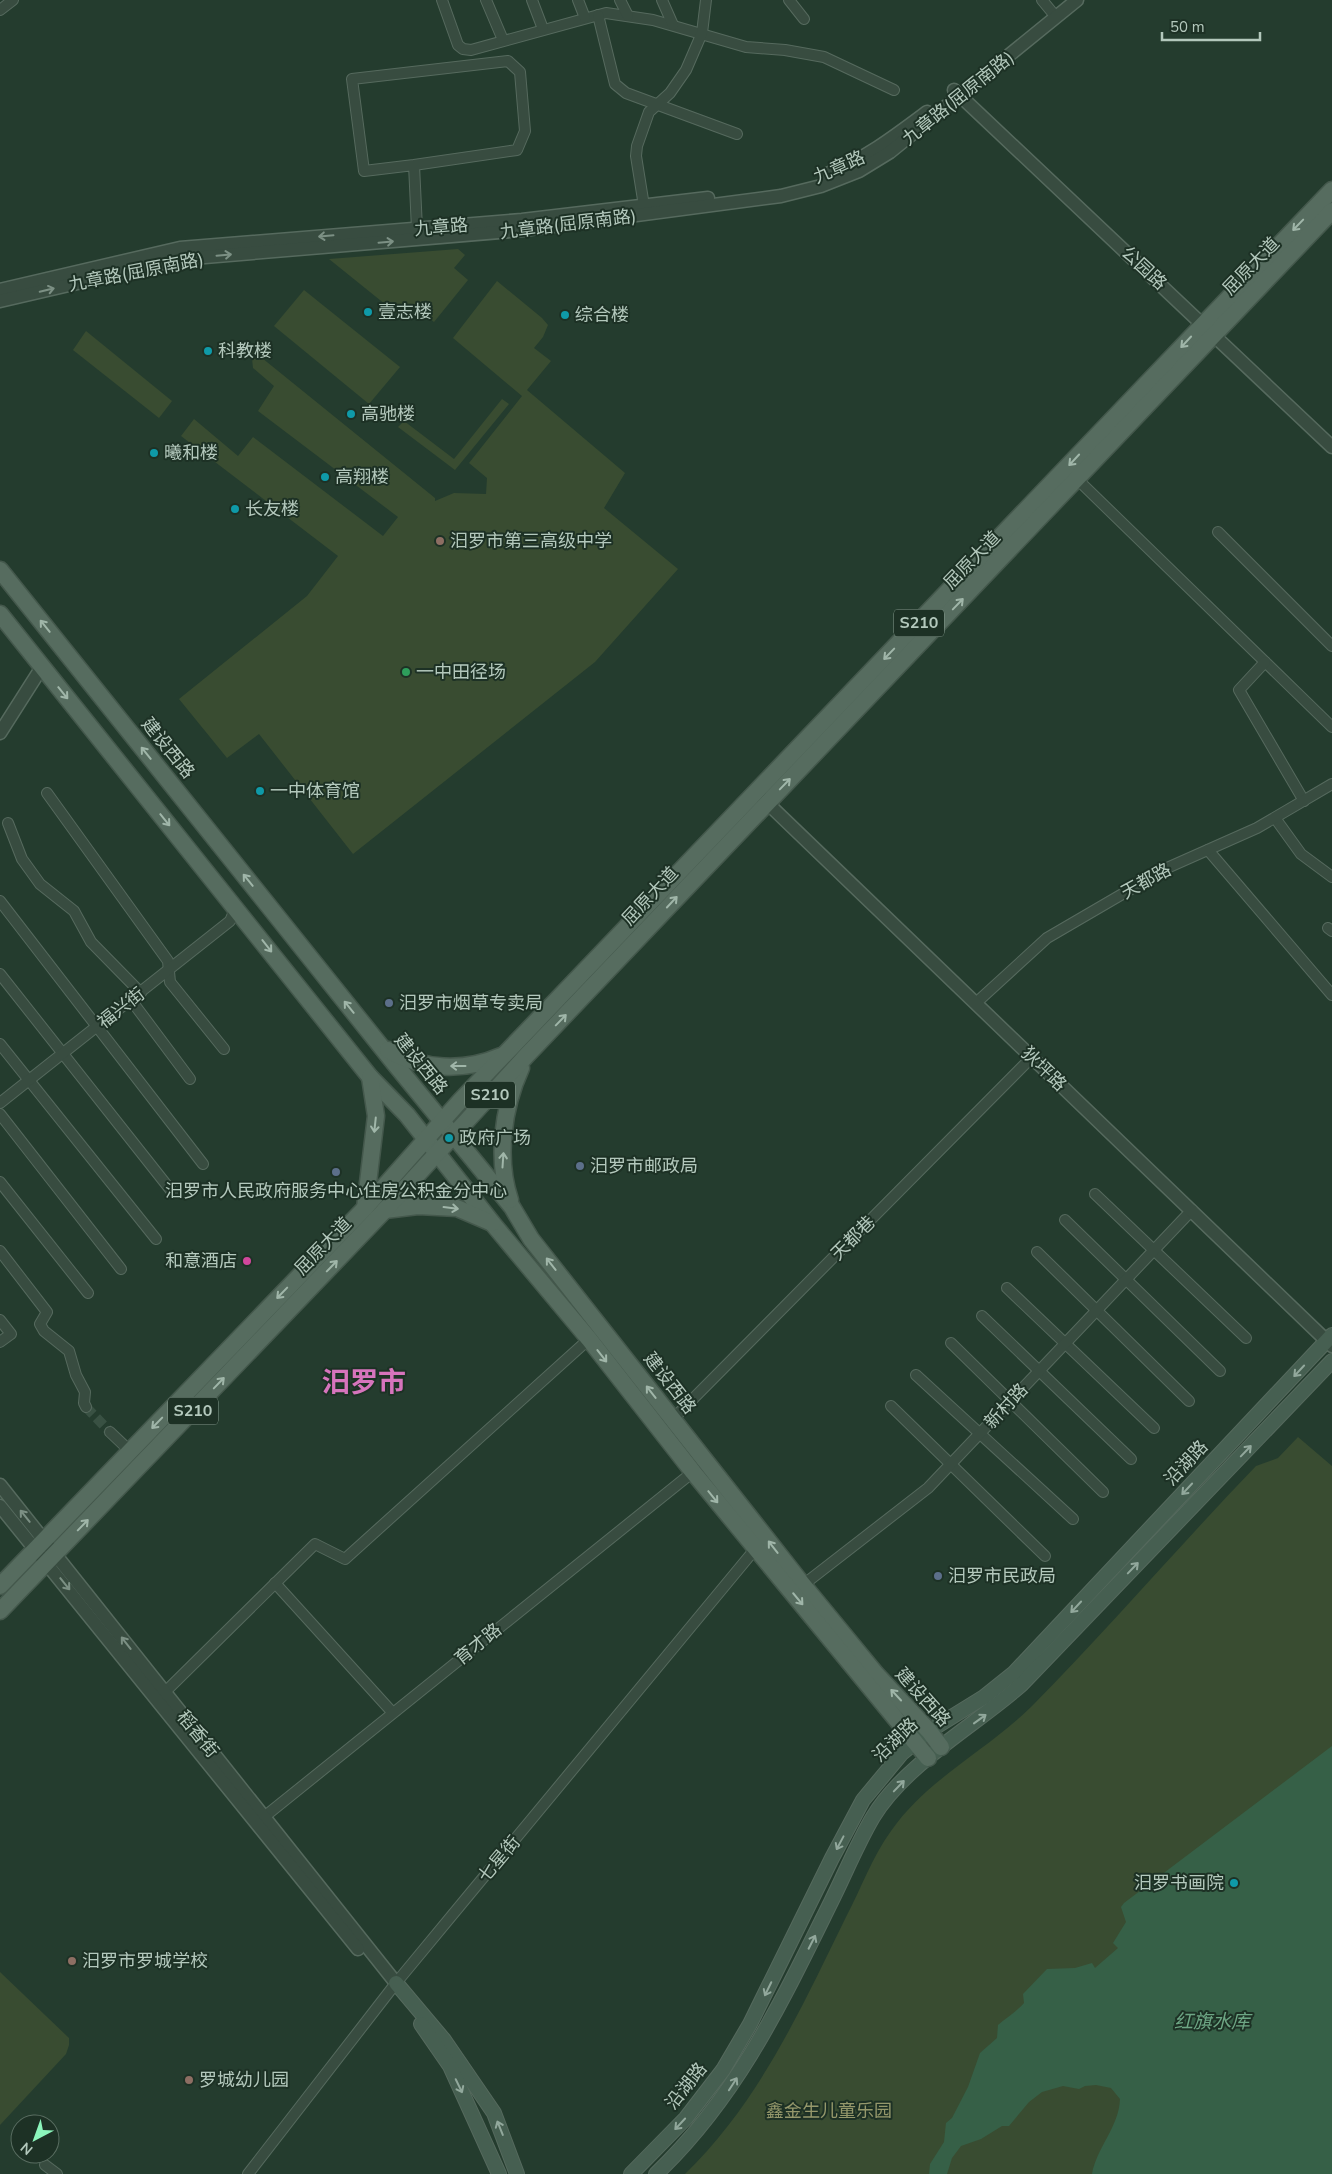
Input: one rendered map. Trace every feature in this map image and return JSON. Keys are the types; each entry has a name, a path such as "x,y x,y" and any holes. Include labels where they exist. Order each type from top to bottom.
{"main road":[{"name":"屈原大道","path":"0,1611 385,1210 432,1146 441,1121 505,1054 1077,479 1332,190"},
{"name":"屈原大道","path":"0,1586 365,1208 432,1146 454,1135 936,605 1209,329 1332,211"},
{"name":"建设西路","path":"0,570 512,1207 530,1239 804,1585 876,1674 929,1731 941,1747"},
{"name":"建设西路","path":"0,614 370,1077 407,1114 693,1472 928,1758"},
{"path":"380,1045 405,1060 442,1066 471,1066 505,1054"},
{"path":"512,1207 502,1169 506,1111 510,1094 527,1055"},
{"path":"365,1208 376,1116 370,1077"},
{"path":"385,1210 418,1206 456,1208 493,1224"},
{"name":"沿湖路","path":"631,2174 686,2118 723,2070 750,2024 832,1858 863,1800 902,1753 929,1731 984,1697 1014,1673 1330,1341"},
{"name":"沿湖路","path":"656,2174 680,2151 717,2108 747,2062 812,1940 874,1816 898,1786 941,1747 995,1708 1022,1684 1332,1362"},
{"path":"393,1986 450,2066 499,2174"},
{"path":"393,1986 444,2040 494,2113 517,2174"}],"street":[{"path":"0,10 13,0"},
{"path":"442,0 458,45 463,49 471,50 606,13 673,25 746,47 785,50 824,57 894,90"},
{"path":"486,0 503,40"},
{"path":"532,0 544,29"},
{"path":"578,0 586,18"},
{"path":"620,0 628,16"},
{"path":"662,0 673,25"},
{"path":"644,206 636,156 642,130 649,112 679,83 702,33 706,0"},
{"path":"789,0 804,19"},
{"path":"1042,0 1054,14 1077,0"},
{"name":"九章路","path":"0,290 180,248 522,220 740,194 814,180 851,164 884,144 957,93 1054,14 1064,0"},
{"path":"598,15 616,84 626,93 737,134"},
{"path":"508,61 520,72 525,131 517,150 414,165 364,171 352,79 508,61"},
{"name":"九章路(屈原南路)","path":"0,301 181,259 523,230 781,196 821,186 859,171 890,152 957,93"},
{"name":"公园路","path":"957,93 1332,447"},
{"path":"414,165 417,229"},
{"path":"1077,479 1332,727"},
{"path":"1218,532 1332,646"},
{"path":"1265,662 1238,690 1304,801"},
{"path":"0,732 42,667"},
{"name":"天都路","path":"977,1002 1047,938 1167,868 1275,818 1332,784"},
{"path":"46,794 163,953 170,969 170,982 224,1049"},
{"name":"狄坪路","path":"761,797 1330,1341"},
{"path":"1275,818 1301,854 1332,877"},
{"path":"8,824 22,859 40,884 74,912 91,942 141,992"},
{"path":"1208,850 1332,995"},
{"path":"0,901 203,1164"},
{"name":"福兴街","path":"0,1103 230,921 236,907"},
{"path":"0,974 173,1193"},
{"path":"131,1000 190,1079"},
{"path":"0,1044 156,1239"},
{"name":"天都巷","path":"673,1419 1032,1057"},
{"path":"0,1114 121,1269"},
{"path":"0,1182 88,1292"},
{"path":"1095,1194 1246,1338"},
{"name":"新村路","path":"804,1585 928,1488 1192,1210"},
{"path":"1065,1220 1220,1371"},
{"path":"0,1252 47,1312 40,1324 44,1331 69,1351 76,1374 86,1392 84,1403 86,1407"},
{"path":"1037,1252 1096,1312 1189,1401"},
{"path":"1007,1288 1154,1428"},
{"path":"982,1316 1131,1459"},
{"path":"0,1320 11,1334 0,1342"},
{"path":"164,1693 315,1544 345,1559 589,1340"},
{"path":"951,1343 1103,1492"},
{"path":"916,1375 981,1432 1073,1519"},
{"path":"891,1406 1045,1556"},
{"path":"110,1432 130,1451"},
{"name":"育才路","path":"264,1817 392,1712 693,1472"},
{"name":"稻香街","path":"0,1485 40,1545 164,1693 264,1817 393,1986"},
{"path":"0,1506 40,1545"},
{"name":"七星街","path":"248,2174 393,1986 756,1548"},
{"path":"51,1558 393,1986"},
{"path":"275,1583 392,1712"},
{"path":"863,1800 874,1816"},
{"path":"45,2165 57,2174"}],"green space":[{"path":"458,249 465,255 454,268 468,280 434,322 413,304 401,317 329,259"},
{"path":"497,281 548,325 543,337 534,348 551,361 527,390 625,473 604,508 678,569 595,662 353,854 259,734 227,758 179,699 307,596 338,556 181,436 194,419 238,456 253,437 383,536 398,517 258,411 274,386 253,368 251,349 435,498 435,501 454,493 486,494 487,478 469,463 522,396 453,338"},
{"path":"304,290 400,367 369,404 274,326"},
{"path":"86,331 172,401 159,418 73,350"},
{"path":"502,399 509,404 455,470 398,427 404,421 454,459"},
{"name":"鑫金生儿童乐园","path":"1298,1437 1332,1466 1332,2174 685,2174 711,2146 757,2085 795,2020 878,1851 906,1812 922,1795 1015,1722 1032,1706 1256,1466 1278,1458"},
{"path":"0,1972 69,2038 69,2045 66,2054 0,2125"}],"water":[{"name":"红旗水库","path":"1332,1746 1332,2174 1092,2174 1098,2155 1116,2119 1120,2099 1111,2088 1096,2085 1085,2086 1079,2089 1063,2086 1042,2092 1029,2102 1009,2126 1002,2126 981,2139 961,2146 952,2158 947,2174 929,2174 930,2164 944,2142 946,2123 952,2118 968,2087 980,2053 997,2038 998,2025 1024,2003 1023,1994 1047,1969 1075,1968 1092,1963 1095,1968 1118,1948 1113,1943 1126,1922 1121,1907 1124,1903"}],"tunnel":[{"path":"86,1407 110,1432"}],"place":[{"name":"壹志楼","path":"368,312"},
{"name":"综合楼","path":"565,315"},
{"name":"科教楼","path":"208,351"},
{"name":"高驰楼","path":"351,414"},
{"name":"曦和楼","path":"154,453"},
{"name":"高翔楼","path":"325,477"},
{"name":"长友楼","path":"235,509"},
{"name":"汨罗市第三高级中学","path":"440,541"},
{"name":"一中田径场","path":"406,672"},
{"name":"一中体育馆","path":"260,791"},
{"name":"汨罗市烟草专卖局","path":"389,1003"},
{"name":"政府广场","path":"449,1138"},
{"name":"汨罗市邮政局","path":"580,1166"},
{"name":"汨罗市人民政府服务中心住房公积金分中心","path":"336,1172"},
{"name":"和意酒店","path":"247,1261"},
{"name":"汨罗市民政局","path":"938,1576"},
{"name":"汨罗书画院","path":"1234,1883"},
{"name":"汨罗市罗城学校","path":"72,1961"},
{"name":"罗城幼儿园","path":"189,2080"}],"district":[{"name":"汨罗市","path":"364,1383"}]}
